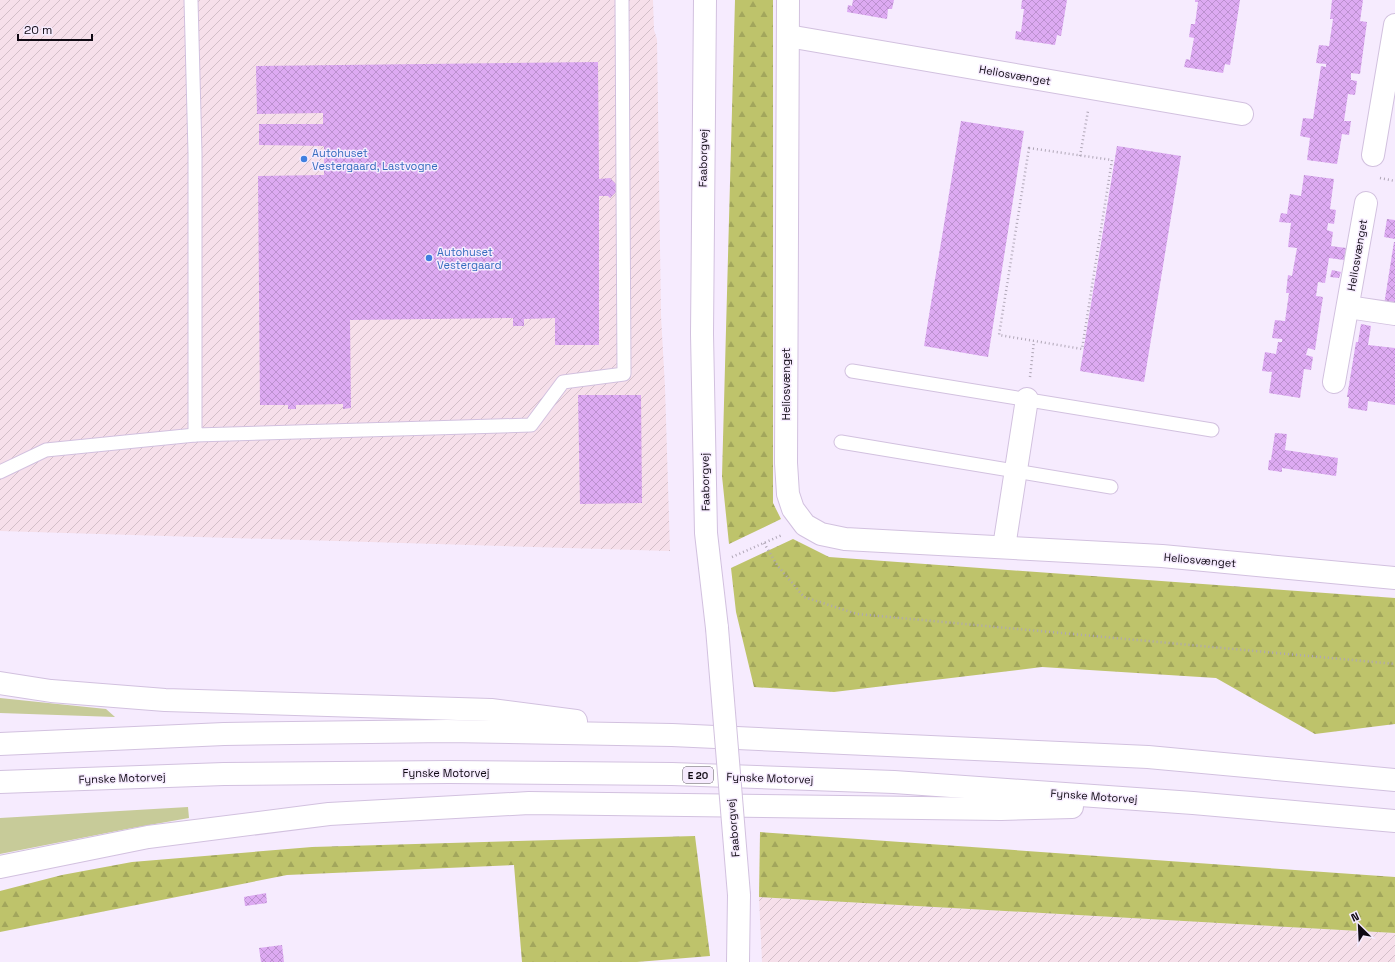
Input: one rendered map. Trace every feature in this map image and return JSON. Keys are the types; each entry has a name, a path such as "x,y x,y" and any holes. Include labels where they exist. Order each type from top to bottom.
{"main road":[{"name":"Faaborgvej","path":"705,0 702,334 706,533 717,628 739,895 738,962"},
{"name":"Heliosvænget","path":"788,0 786,463 788,494 793,508 805,525 821,534 846,539 1162,556 1395,578"},
{"path":"1373,155 1392,58 1395,25"},
{"name":"Heliosvænget","path":"788,36 1242,114"},
{"name":"Heliosvænget","path":"1334,382 1366,203"},
{"path":"1348,307 1395,314"},
{"path":"1004,547 1027,399"},
{"path":"0,683 51,691 165,700 491,710 672,735"},
{"path":"0,744 224,734 447,731 672,735 1148,757 1395,780"},
{"name":"Fynske Motorvej","path":"0,782 224,774 456,772 672,774 894,782 1193,802 1395,821"},
{"path":"0,867 148,837 329,814 529,803 1001,809 1193,802"}],"lane":[{"path":"191,0 195,153 195,435"},
{"path":"0,472 46,450 195,435 531,425 563,382 624,374 622,0"},
{"path":"852,371 1212,430"},
{"path":"840,442 1111,487"}],"path":[{"path":"1080,156 1092,88"},
{"path":"1029,148 1112,160 1082,349 1034,341 999,336 1029,148"},
{"path":"1380,178 1395,181"},
{"path":"1027,399 1034,341"},
{"path":"710,566 805,525"},
{"path":"764,543 777,565 804,597 857,614 1395,664"}],"shaded area":[{"path":"0,0 653,0 654,30 657,39 661,316 665,387 670,551 0,531"},
{"path":"759,897 1395,933 1395,962 762,962"}],"green space":[{"path":"735,0 773,0 773,503 781,519 729,544 722,476"},
{"path":"793,539 829,557 1395,598 1395,724 1315,734 1216,678 1042,667 834,692 754,687 736,612 731,568"},
{"path":"0,698 106,709 115,717 0,713"},
{"path":"188,807 189,818 0,854 0,818"},
{"path":"760,832 1395,877 1395,933 759,897"},
{"path":"695,836 710,956 637,962 522,962 514,865 287,875 0,932 0,891 62,875 132,862 312,847"}],"building":[{"path":"853,0 894,0 892,9 888,9 887,19 847,12 848,5 852,6"},
{"path":"1022,0 1067,0 1061,36 1057,35 1055,45 1015,39 1016,31 1021,32 1024,9 1021,9"},
{"path":"1195,0 1240,0 1230,65 1225,64 1223,73 1184,67 1186,59 1190,60 1194,38 1189,37 1191,24 1195,24 1198,2 1195,2"},
{"path":"1332,0 1363,0 1360,21 1367,22 1360,74 1351,73 1351,80 1357,81 1355,95 1348,94 1344,121 1351,121 1349,135 1342,134 1337,164 1307,160 1310,138 1300,136 1303,118 1313,119 1321,66 1326,67 1326,64 1316,63 1319,45 1329,46 1333,19 1330,19"},
{"name":"Autohuset Vestergaard","path":"598,62 599,179 610,178 620,188 610,198 608,196 599,196 599,345 555,345 555,318 524,319 524,326 513,326 513,318 350,320 351,408 343,409 343,404 296,405 296,409 288,409 288,405 260,405 258,176 324,175 324,146 259,145 259,124 323,124 323,113 257,114 256,66"},
{"path":"961,121 1024,131 988,357 924,346"},
{"path":"1117,146 1181,156 1144,382 1080,371"},
{"path":"1304,175 1334,179 1330,209 1336,210 1334,224 1328,223 1327,230 1333,232 1331,246 1346,248 1344,260 1329,258 1325,283 1318,282 1316,296 1323,297 1315,350 1308,348 1306,355 1313,357 1311,370 1304,369 1300,398 1269,393 1272,372 1262,371 1265,352 1276,354 1278,342 1282,342 1282,339 1272,338 1275,320 1285,321 1289,293 1286,293 1288,275 1292,276 1297,248 1288,247 1291,223 1279,222 1281,213 1287,214 1290,194 1301,196"},
{"path":"1387,219 1395,220 1395,239 1384,237"},
{"path":"1395,242 1395,307 1384,305"},
{"path":"1332,270 1341,272 1339,278 1330,277"},
{"path":"1361,324 1371,326 1368,345 1395,348 1395,405 1368,401 1367,411 1348,408 1349,397 1347,397 1356,342 1358,342"},
{"path":"578,395 641,395 642,503 580,504"},
{"path":"1275,433 1287,434 1285,450 1338,458 1336,476 1282,468 1282,472 1268,470"},
{"path":"266,893 267,903 245,906 244,897"},
{"path":"282,945 284,962 261,962 259,948"}],"place":[{"name":"Autohuset Vestergaard, Lastvogne","path":"304,159"},
{"name":"Autohuset Vestergaard","path":"429,258"}]}
